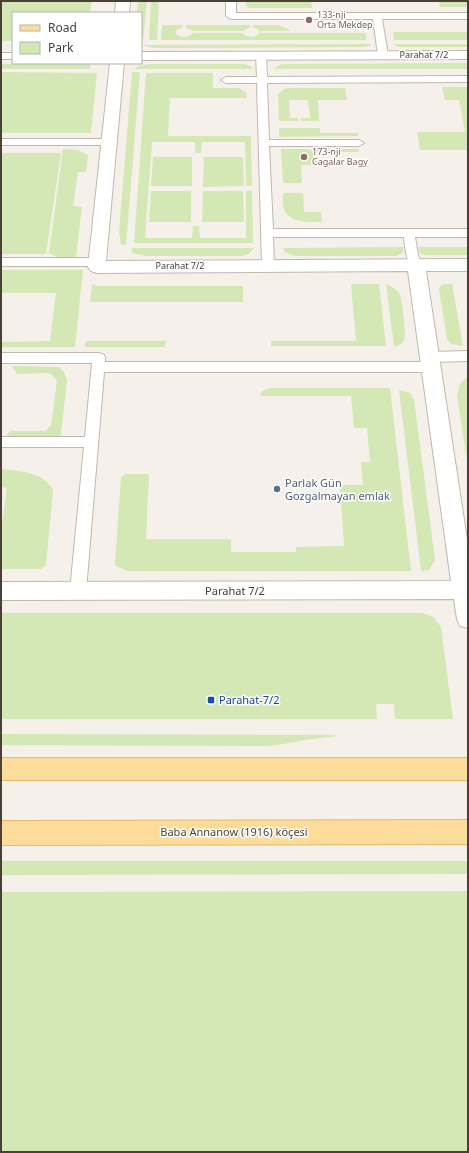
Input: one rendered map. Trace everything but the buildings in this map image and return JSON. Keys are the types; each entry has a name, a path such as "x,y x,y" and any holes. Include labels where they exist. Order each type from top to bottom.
{"main road":[{"path":"1,769 468,769"},
{"name":"Baba Annanow (1916) köçesi","path":"1,833 468,832"}],"street":[{"path":"122,12 123,1"},
{"name":"Parahat 7/2","path":"142,56 468,55"},
{"path":"98,262 117,64"},
{"name":"Parahat 7/2","path":"98,262 97,267 468,265"},
{"path":"416,266 466,590 468,619"},
{"name":"Parahat 7/2","path":"1,591 466,590"}],"lane":[{"path":"231,1 231,16 468,16"},
{"path":"377,16 383,55"},
{"path":"1,56 12,56"},
{"path":"261,56 268,266"},
{"path":"226,80 468,79"},
{"path":"1,142 109,142"},
{"path":"264,143 359,143"},
{"path":"267,233 468,233"},
{"path":"409,233 412,255 416,266"},
{"path":"1,262 98,262"},
{"path":"98,367 430,362 468,356"},
{"path":"1,358 99,358 78,591"},
{"path":"1,442 91,442"}],"green space":[{"path":"1,1 92,1 90,12 12,12 12,41 1,41"},
{"path":"138,1 147,1 143,42 142,12 137,12"},
{"path":"151,1 159,1 157,40 149,40"},
{"path":"246,1 311,1 312,8 250,8 246,6"},
{"path":"439,1 468,1 468,7 440,7"},
{"path":"162,25 183,25 182,28 176,30 175,32 181,37 189,36 193,33 243,33 252,37 260,33 366,33 366,40 161,40"},
{"path":"186,25 250,25 250,27 243,31 193,31 186,28"},
{"path":"253,25 279,25 292,31 260,31 253,27"},
{"path":"393,32 468,32 468,40 394,40"},
{"path":"371,44 365,47 154,48 142,45"},
{"path":"393,44 468,44 468,47 399,47"},
{"path":"468,63 468,69 273,69 282,64"},
{"path":"1,64 90,64 90,69 1,69"},
{"path":"150,64 244,64 253,69 134,69 139,66"},
{"path":"1,72 97,73 91,133 1,133"},
{"path":"132,72 140,72 126,245 121,245 119,232"},
{"path":"146,73 213,73 213,88 239,88 246,93 247,98 170,98 168,136 251,136 252,186 246,186 245,142 202,142 201,153 195,153 195,142 152,142 145,238 192,238 193,226 199,226 200,238 246,238 246,191 252,191 253,243 134,243"},
{"path":"442,87 468,87 468,150 420,150 417,132 465,132 459,100 445,100"},
{"path":"345,88 347,100 318,100 319,121 301,121 301,118 310,118 308,100 289,100 290,118 298,118 298,121 279,121 278,94 284,89"},
{"path":"279,128 320,128 320,133 358,133 358,136 279,137"},
{"path":"63,149 78,150 88,155 86,172 78,172 73,206 82,207 76,257 57,257 49,253"},
{"path":"281,149 359,149 359,152 317,152 318,165 301,165 302,183 283,183"},
{"path":"1,153 61,153 46,254 1,254"},
{"path":"153,157 192,157 192,186 151,186"},
{"path":"204,157 243,157 244,186 203,187"},
{"path":"151,191 191,191 191,222 149,222"},
{"path":"203,191 243,191 244,222 202,222"},
{"path":"283,193 303,193 304,212 321,212 322,222 301,221 290,217 283,207"},
{"path":"403,247 403,253 396,256 295,256 285,252 283,248"},
{"path":"418,247 468,247 468,255 424,255 420,253"},
{"path":"132,248 254,248 249,254 241,256 146,256 132,253"},
{"path":"1,270 83,270 75,347 1,347 1,342 50,341 56,293 1,293"},
{"path":"92,284 97,286 243,286 243,302 90,302"},
{"path":"351,284 379,284 386,346 271,346 271,341 356,341"},
{"path":"386,284 399,293 403,309 405,337 402,343 395,346 394,346"},
{"path":"444,284 452,284 463,346 451,344 447,339 439,289 440,286"},
{"path":"86,341 166,341 165,347 85,347"},
{"path":"12,366 58,367 64,372 67,380 61,434 56,438 4,439 10,431 45,431 51,426 57,380 48,373 17,374"},
{"path":"468,376 468,467 457,396 460,384"},
{"path":"271,388 390,388 411,571 127,571 116,566 121,477 126,474 149,474 146,539 231,539 231,552 296,552 296,547 344,546 340,485 363,485 361,462 370,462 367,428 354,428 351,396 260,396 262,391"},
{"path":"399,390 410,393 414,399 435,560 429,570 421,571"},
{"path":"1,469 38,476 44,479 53,490 46,565 41,569 1,569 1,531 7,488 1,487"},
{"path":"1,613 422,613 433,617 441,627 453,719 395,719 394,704 376,704 377,719 1,719"},
{"path":"1,734 335,735 335,737 318,738 268,746 1,745"},
{"path":"1,861 468,861 468,874 1,875"},
{"path":"468,891 468,1152 1,1152 1,892"}],"place":[{"name":"133-nji Orta Mekdep","path":"309,20"},
{"name":"173-nji Cagalar Bagy","path":"304,157"},
{"name":"Parlak Gün Gozgalmayan emlak","path":"277,489"},
{"name":"Parahat-7/2","path":"211,700"}]}
